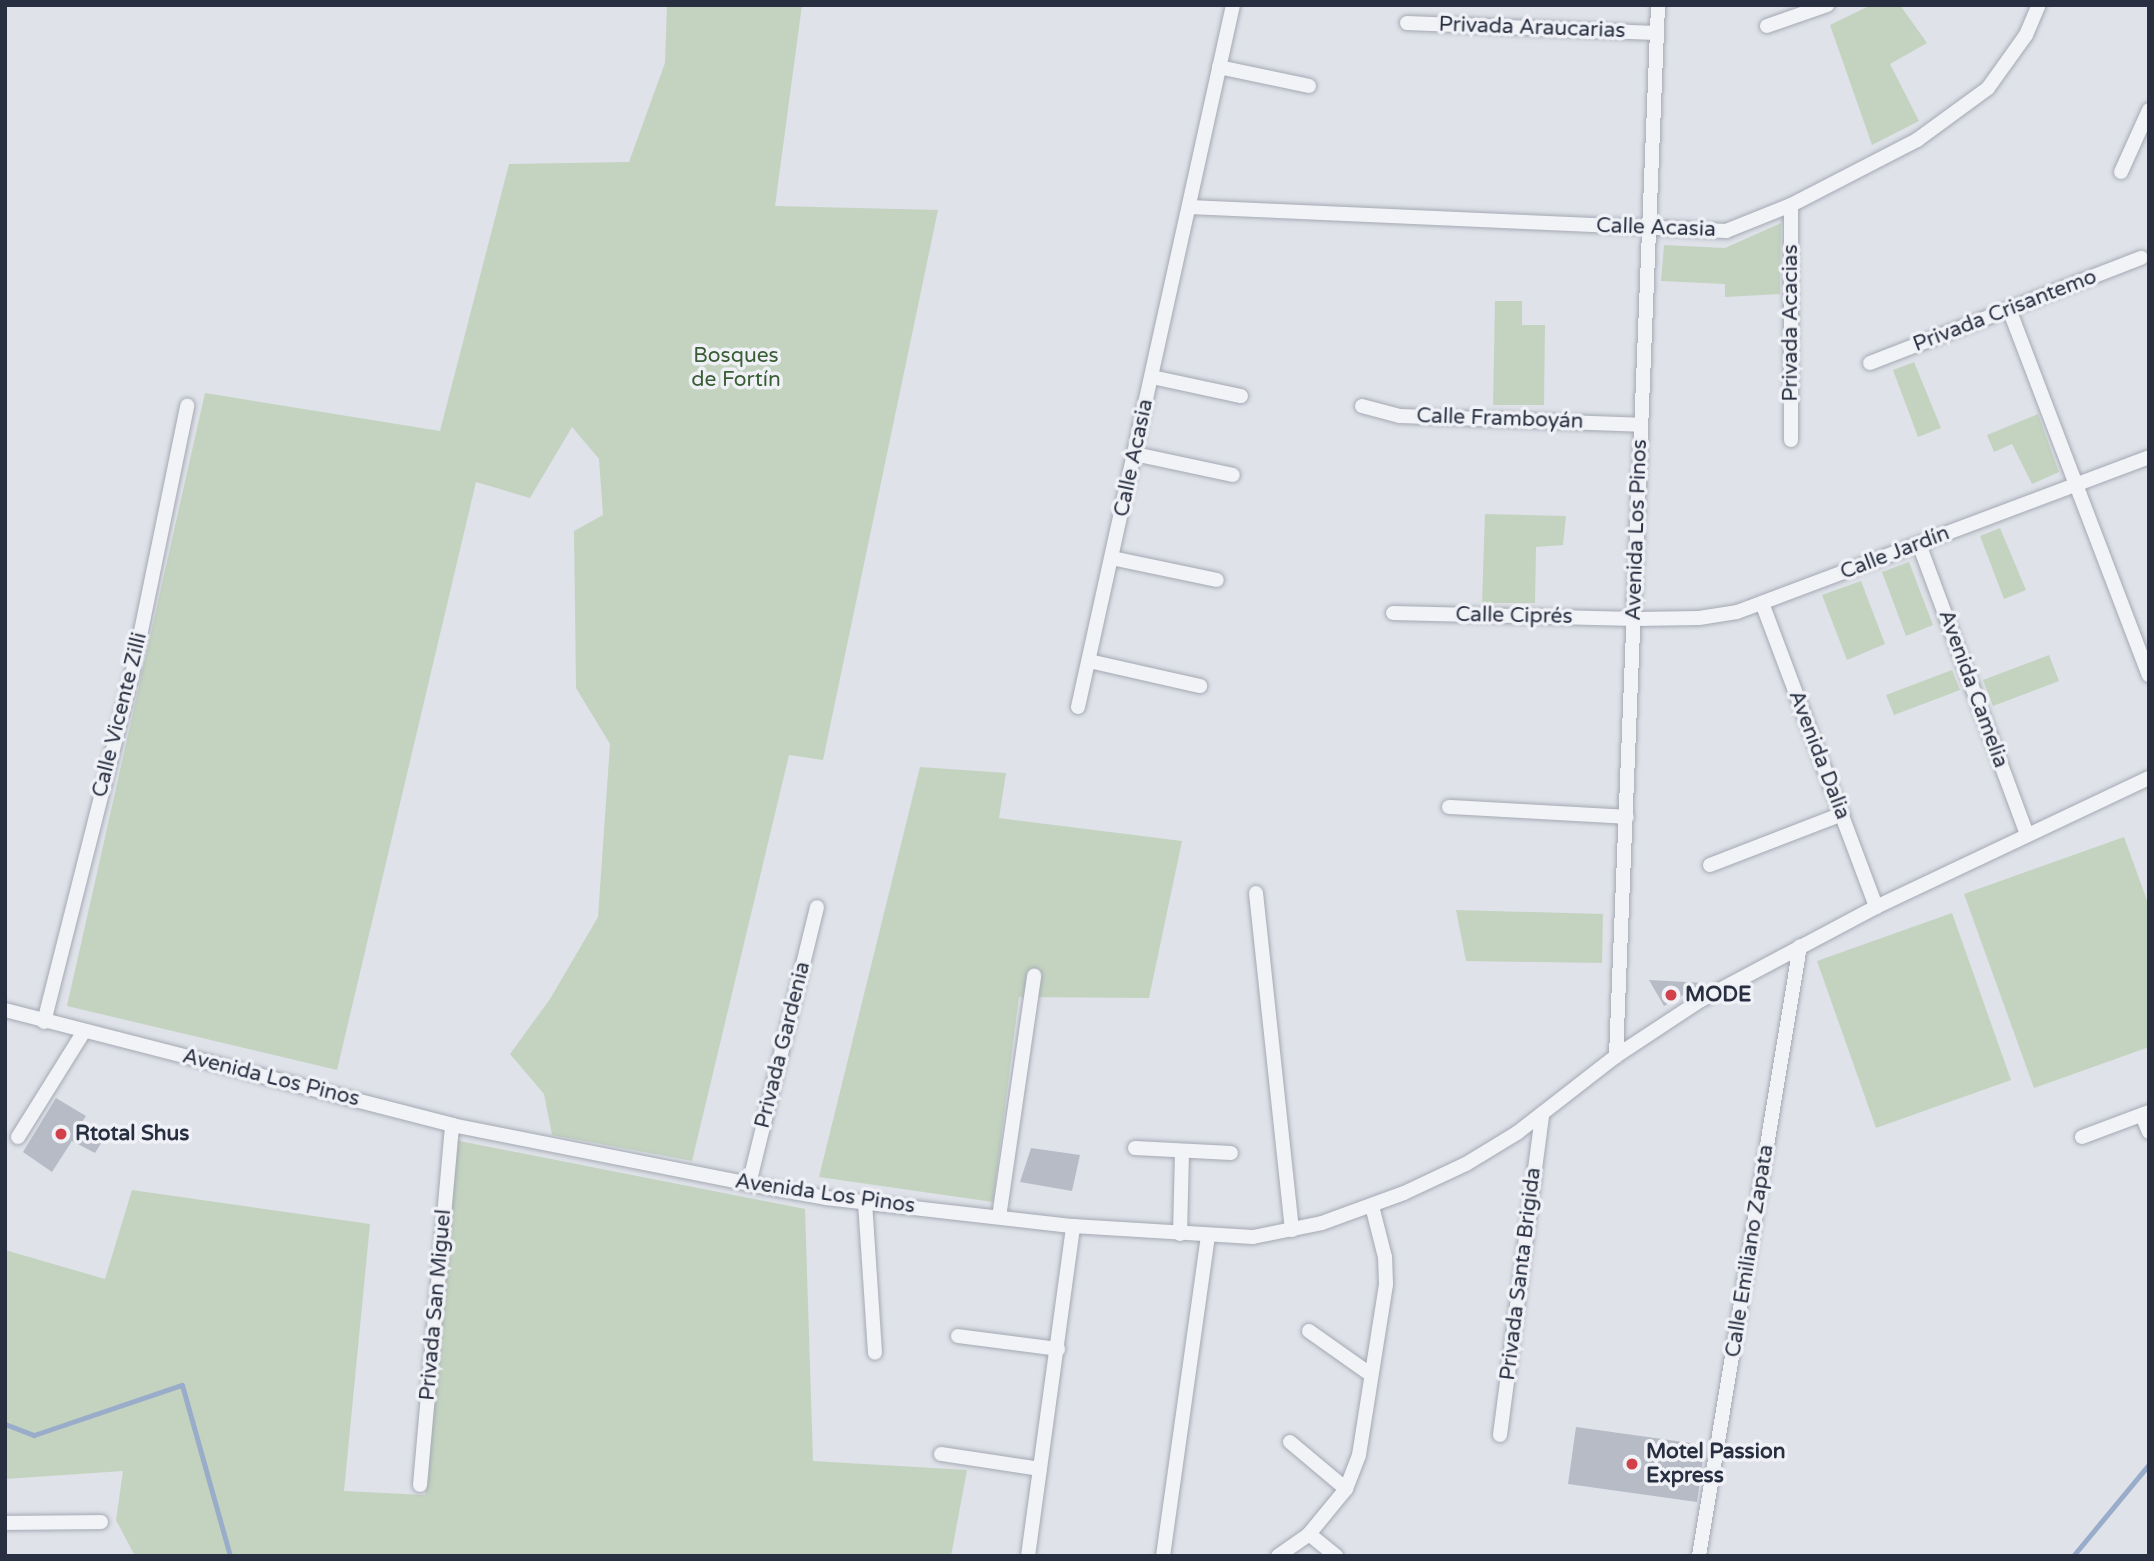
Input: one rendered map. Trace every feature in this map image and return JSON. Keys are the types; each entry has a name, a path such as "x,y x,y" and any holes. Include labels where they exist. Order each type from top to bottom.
{"street":[{"name":"Calle Acasia","path":"1078,707 1233,5"},
{"name":"Avenida Los Pinos","path":"1616,1056 1658,5"},
{"path":"1768,26 1827,5"},
{"name":"Calle Acasia","path":"1189,207 1726,231 1791,205 1917,140 1989,88 2026,35 2039,5"},
{"name":"Privada Araucarias","path":"1407,23 1656,33"},
{"path":"1219,67 1310,86"},
{"path":"2121,172 2149,110"},
{"name":"Privada Acacias","path":"1791,205 1791,440"},
{"name":"Privada Crisantemo","path":"1870,363 2141,258"},
{"path":"2009,309 2149,675"},
{"path":"1152,377 1241,396"},
{"name":"Calle Vicente Zilli","path":"44,1022 132,675 187,406"},
{"name":"Calle Framboyán","path":"1362,406 1400,415 1640,425"},
{"path":"1135,454 1233,475"},
{"name":"Calle Jardín","path":"1634,619 1715,616 1762,603 2149,457"},
{"name":"Avenida Camelia","path":"1919,544 2027,834"},
{"path":"1112,558 1217,580"},
{"name":"Avenida Dalia","path":"1762,603 1876,907"},
{"name":"Calle Ciprés","path":"1393,613 1634,619"},
{"path":"1089,661 1200,686"},
{"name":"Avenida Los Pinos","path":"5,1010 452,1125 750,1184 865,1202 1073,1226 1253,1237 1292,1230 1372,1206 1466,1164 1542,1114 1616,1056 1674,1016 1876,907 2149,778"},
{"path":"1449,807 1627,817"},
{"path":"1710,865 1842,814"},
{"path":"1256,893 1292,1230"},
{"name":"Privada Gardenia","path":"750,1184 817,907"},
{"name":"Calle Emiliano Zapata","path":"1699,1556 1800,946"},
{"path":"999,1217 1034,976"},
{"path":"18,1137 83,1032"},
{"name":"Privada Santa Brigida","path":"1500,1434 1542,1114"},
{"path":"2082,1137 2146,1114 2149,1132"},
{"name":"Privada San Miguel","path":"420,1485 452,1125"},
{"path":"1135,1148 1231,1153"},
{"path":"1180,1234 1182,1151"},
{"path":"865,1202 875,1353"},
{"path":"1278,1556 1309,1534 1346,1489 1359,1455 1386,1284 1385,1257 1372,1206"},
{"path":"1028,1556 1073,1226"},
{"path":"1163,1556 1208,1236"},
{"path":"1308,1331 1370,1374"},
{"path":"958,1336 1058,1349"},
{"path":"1290,1442 1346,1489"},
{"path":"941,1454 1040,1469"},
{"path":"5,1523 101,1522"},
{"path":"1309,1534 1336,1556"}],"green space":[{"name":"Bosques de Fortín","path":"667,5 802,5 775,206 938,210 823,760 789,755 692,1161 552,1135 544,1094 510,1054 550,999 598,917 610,744 576,688 574,531 603,515 599,459 572,427 530,498 476,482 337,1070 67,1006 205,393 440,431 509,164 629,162 665,63"},
{"path":"1871,5 1900,5 1927,43 1890,64 1919,121 1872,145 1830,25"},
{"path":"1781,223 1780,294 1725,297 1725,284 1661,281 1664,245 1725,248"},
{"path":"1495,301 1522,301 1522,325 1545,325 1544,405 1493,405"},
{"path":"1914,362 1941,428 1918,437 1893,370"},
{"path":"2038,414 2059,472 2032,484 2012,444 1994,452 1987,435"},
{"path":"1485,514 1566,516 1563,545 1536,547 1535,603 1482,603"},
{"path":"2000,528 2026,590 2004,599 1980,536"},
{"path":"1909,562 1933,625 1906,636 1882,572"},
{"path":"1861,581 1885,644 1847,660 1822,595"},
{"path":"2049,655 2059,681 1993,706 1983,680"},
{"path":"1952,670 1960,690 1894,715 1886,695"},
{"path":"920,767 1006,773 999,818 1182,841 1149,998 1019,997 993,1202 819,1177"},
{"path":"2124,837 2149,906 2149,1047 2034,1088 1964,894"},
{"path":"1456,910 1603,914 1602,963 1466,961"},
{"path":"1952,913 2011,1080 1876,1128 1817,961"},
{"path":"454,1140 805,1209 813,1461 967,1470 951,1556 135,1556 116,1520 123,1471 5,1479 5,1250 105,1279 132,1190 370,1224 344,1491 425,1495"}],"building":[{"name":"MODE","path":"1649,980 1704,983 1664,1006"},
{"name":"Rtotal Shus","path":"56,1098 86,1116 78,1128 102,1142 95,1153 72,1141 52,1172 23,1152"},
{"path":"1031,1148 1080,1155 1072,1191 1020,1182"},
{"path":"1576,1427 1705,1445 1697,1502 1568,1484"}],"waterway":[{"path":"5,1424 34,1435 182,1385 230,1556"},
{"path":"2073,1556 2149,1464"}],"place":[{"name":"MODE","path":"1671,995"},
{"name":"Rtotal Shus","path":"61,1134"},
{"name":"Motel Passion Express","path":"1632,1464"}]}
